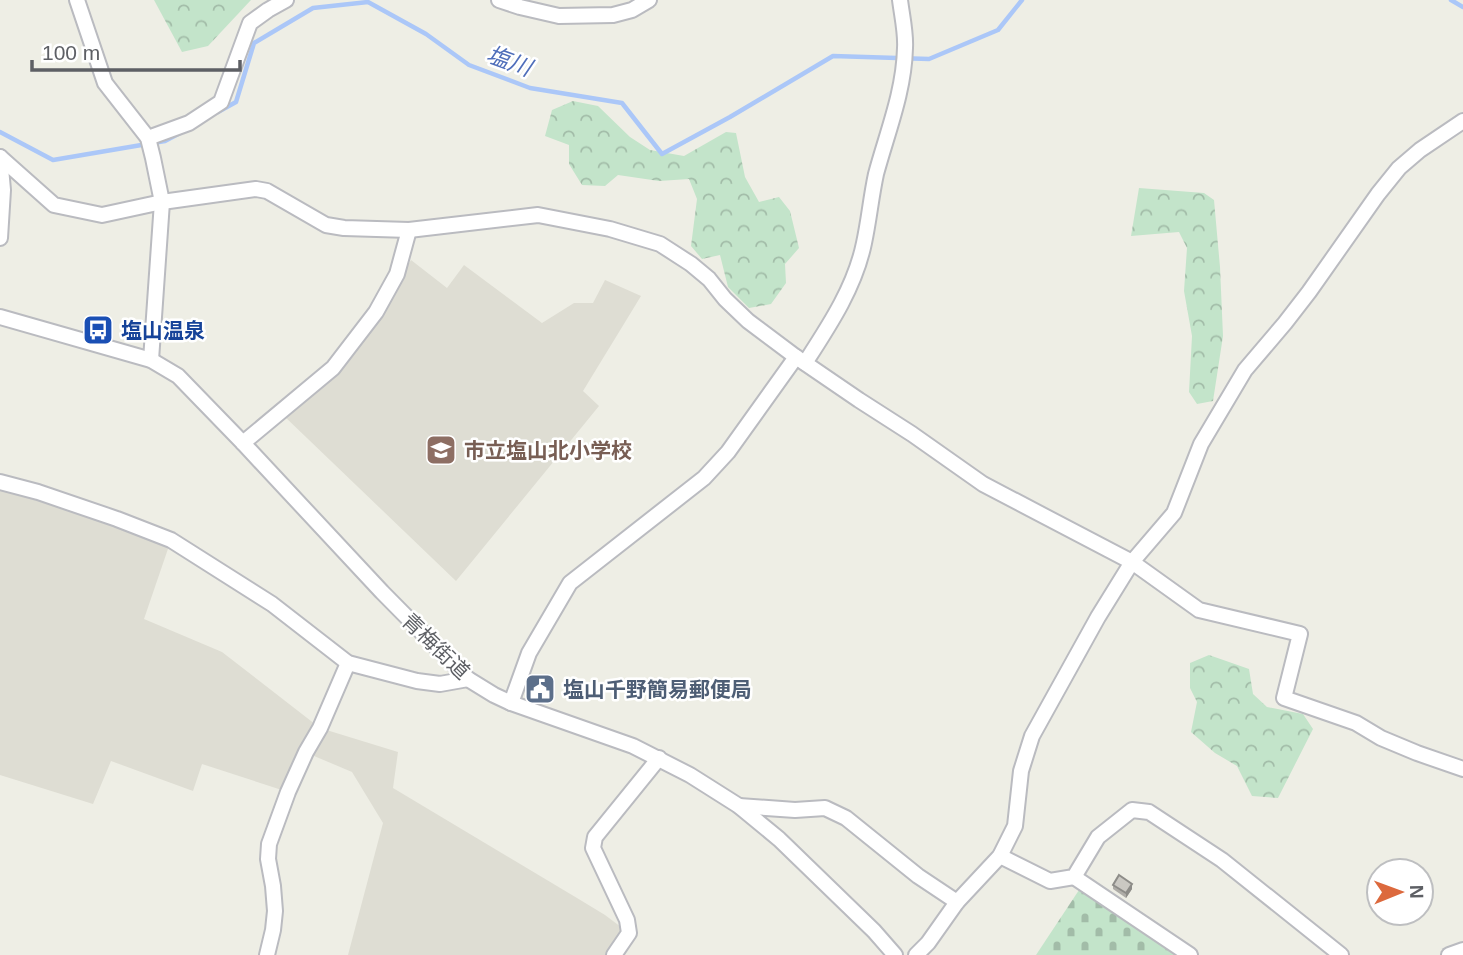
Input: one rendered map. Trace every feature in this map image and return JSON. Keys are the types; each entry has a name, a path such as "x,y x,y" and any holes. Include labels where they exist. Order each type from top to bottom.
{"street":[{"path":"77,0 105,83 148,139 153,158 162,202 151,360"},
{"path":"148,139 189,123 221,102 250,23 286,0"},
{"path":"499,0 559,16 612,15 632,10 649,0"},
{"path":"512,703 529,653 570,583 704,478 728,452 763,401 800,360 840,306 864,244 876,173 901,83 906,47 900,0"},
{"path":"916,955 928,943 957,902 1000,856 1015,826 1021,771 1032,736 1132,562 1174,513 1201,444 1245,370 1285,323 1399,168 1463,121"},
{"path":"0,157 54,205 103,215 162,202 256,189 267,191 326,226 409,230 538,215 610,229 660,244 691,264 709,279 748,321 800,360 983,484 1132,562 1199,610 1300,634 1284,698 1356,723 1417,753 1463,769"},
{"path":"0,157 3,190 0,238"},
{"path":"243,443 333,368 376,312 392,284 401,263 409,230"},
{"name":"青梅街道","path":"0,317 164,366 178,376 468,679 512,703 633,746 659,758 739,806 779,839 874,931 895,955"},
{"path":"0,482 117,519 171,540 272,604 348,663 429,683 440,684 468,679"},
{"path":"267,955 275,911 268,859 269,844 288,792 348,663"},
{"path":"614,955 629,933 627,920 593,848 595,837 659,758"},
{"path":"739,806 795,810 825,808 846,818 918,876 957,902"},
{"path":"1074,877 1098,837 1132,810 1149,812 1222,860 1341,955"},
{"path":"1000,856 1050,881 1074,877 1190,955"},
{"path":"1449,955 1463,950"}],"shaded area":[{"name":"市立塩山北小学校","path":"411,260 447,288 464,265 542,323 574,303 593,303 605,280 641,296 583,391 599,406 456,581 283,415 386,304"},
{"path":"0,482 171,540 144,619 222,652 320,728 398,752 393,788 605,915 629,933 614,955 348,955 383,823 352,772 307,753 288,792 202,764 193,791 111,761 93,804 0,775"}],"green space":[{"path":"154,0 251,0 208,46 182,52"},
{"path":"573,101 598,106 630,137 650,150 684,156 726,132 736,133 745,177 759,202 779,197 790,211 799,248 785,264 786,283 771,304 749,308 728,287 720,255 702,259 691,246 697,199 689,179 659,181 618,175 605,186 582,185 569,164 569,145 545,136 552,110"},
{"path":"1139,188 1204,193 1214,200 1223,336 1213,401 1197,404 1189,392 1192,336 1184,291 1187,248 1179,232 1131,236"},
{"path":"1209,655 1249,669 1253,694 1267,707 1303,714 1313,729 1278,798 1252,796 1237,766 1215,753 1191,732 1197,702 1190,688 1190,663"},
{"path":"1083,884 1190,955 1036,955"}],"building":[{"path":"1119,875 1132,884 1126,893 1113,885"}],"waterway":[{"name":"塩川","path":"218,112 236,102 254,43 313,8 368,2 426,34 469,65 530,88 622,103 662,154 833,56 929,59 998,30 1022,0"},
{"name":"塩川","path":"1451,0 1463,7"},
{"name":"塩川","path":"0,132 53,160 165,141 180,133"}],"place":[{"name":"塩山温泉","path":"98,330"},
{"name":"市立塩山北小学校","path":"441,450"},
{"name":"塩山千野簡易郵便局","path":"540,689"}]}
